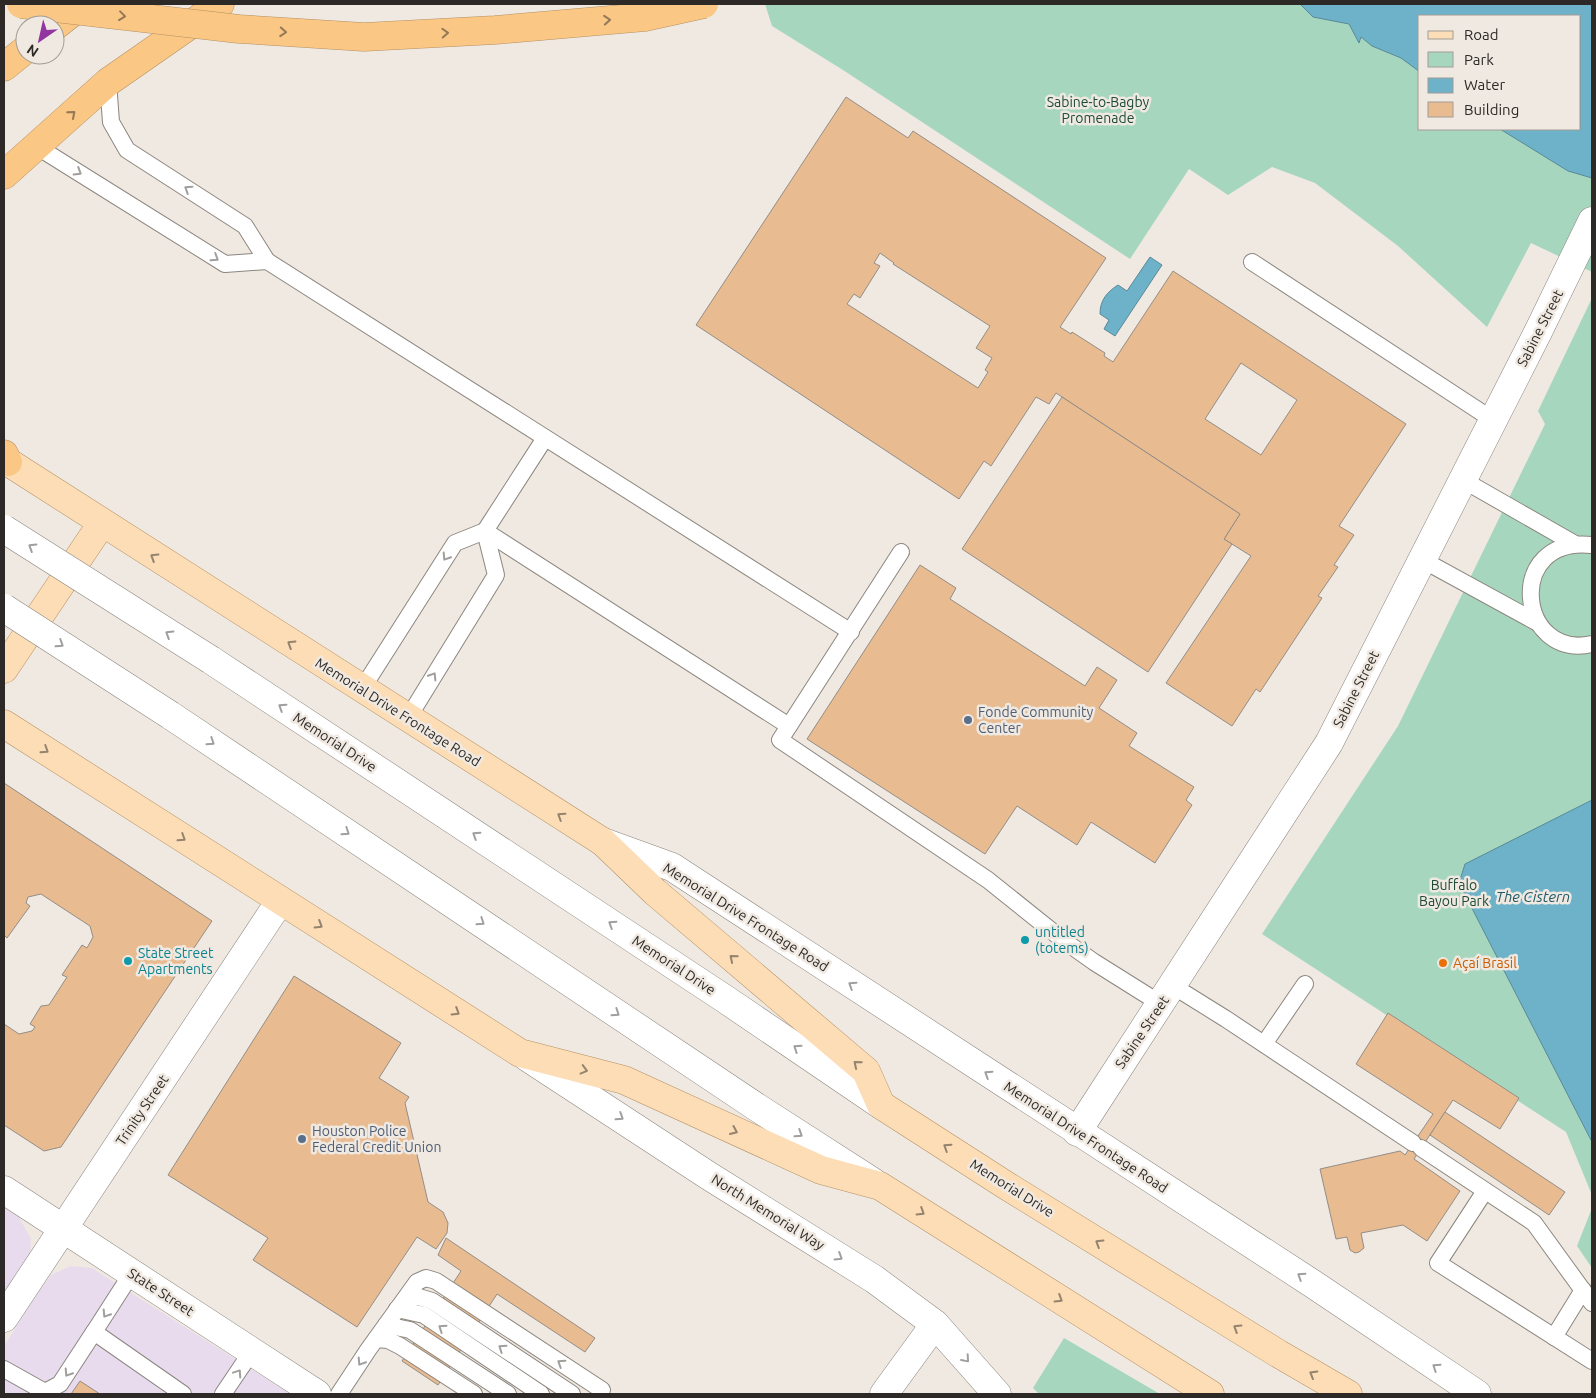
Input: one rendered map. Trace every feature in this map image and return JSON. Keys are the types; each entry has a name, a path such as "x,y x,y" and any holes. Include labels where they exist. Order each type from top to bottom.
{"highway":[{"path":"21,4 239,29 364,37 495,30 644,17 704,4"},
{"path":"65,18 83,4"},
{"path":"4,175 108,82 220,4"},
{"path":"4,67 15,58"}],"main road":[{"name":"Memorial Drive Frontage Road","path":"5,459 102,523 603,842"},
{"path":"4,670 102,523"},
{"path":"4,724 520,1052 624,1080 821,1170 880,1186 1210,1394"},
{"path":"603,842 655,892 866,1072 881,1105"},
{"name":"Memorial Drive","path":"881,1105 1007,1186 1279,1354 1348,1394"}],"street":[{"name":"Sabine Street","path":"1078,1132 1329,743 1421,559 1494,420 1592,221"},
{"name":"Memorial Drive","path":"4,529 210,660 725,999 881,1105"},
{"path":"4,608 170,715 758,1108 880,1186"},
{"name":"Memorial Drive Frontage Road","path":"603,842 672,867 1313,1284 1477,1394"},
{"name":"Trinity Street","path":"4,1318 280,901"},
{"name":"North Memorial Way","path":"520,1052 709,1176 874,1279 935,1324 996,1394"},
{"name":"State Street","path":"4,1190 317,1394"},
{"path":"884,1394 935,1324"}],"lane":[{"path":"108,82 111,122 127,150 245,226 266,262 850,632"},
{"path":"36,146 225,264 266,262"},
{"path":"1252,262 1494,420"},
{"path":"362,689 455,542 485,530 545,438"},
{"path":"1463,480 1575,544"},
{"path":"408,718 496,575 485,530"},
{"path":"485,530 789,726"},
{"path":"1538,623 1531,607 1530,590 1535,573 1545,558 1560,548 1575,544 1592,545"},
{"path":"901,552 780,740 988,880 1063,940 1094,962 1167,995 1264,1044 1534,1223 1588,1296 1554,1337"},
{"path":"1421,559 1538,623 1550,636 1566,644 1583,646 1592,644"},
{"path":"1264,1044 1305,984"},
{"path":"1485,1191 1438,1263 1592,1362"},
{"path":"4,1369 45,1392 60,1384 132,1273"},
{"path":"340,1394 417,1282 426,1278 436,1281 602,1390"},
{"path":"402,1303 418,1297 432,1301 572,1394"},
{"path":"402,1303 424,1315 541,1394"},
{"path":"386,1325 410,1330 508,1394"},
{"path":"94,1332 183,1394"},
{"path":"376,1339 388,1340 400,1346 474,1394"},
{"path":"223,1394 252,1351"}],"shaded area":[{"path":"4,1208 19,1217 31,1239 30,1258 4,1297"},
{"path":"71,1266 92,1268 290,1394 4,1394 4,1346 51,1275"}],"green space":[{"name":"Sabine-to-Bagby Promenade","path":"765,4 1592,4 1592,272 1531,243 1487,327 1398,246 1315,183 1272,167 1228,195 1189,169 1130,259 843,70 772,26"},
{"name":"Buffalo Bayou Park","path":"1592,298 1592,1195 1566,1132 1262,934 1398,726 1545,424 1538,411"},
{"path":"1592,1208 1592,1268 1577,1246"},
{"path":"1064,1338 1160,1394 1039,1394 1033,1388"}],"water":[{"path":"1300,4 1592,4 1592,178 1568,171 1502,130 1581,130 1581,15 1418,15 1418,71 1401,58 1372,46 1361,37 1359,43 1349,24 1313,17"},
{"path":"1150,257 1162,265 1115,336 1104,329 1109,320 1100,314 1103,301 1107,294 1118,285 1127,291"},
{"name":"The Cistern","path":"1592,800 1592,1142 1459,883 1465,864"}],"building":[{"path":"846,97 908,138 913,131 1106,258 1060,327 1071,334 1072,332 1105,353 1104,356 1113,362 1173,271 1406,424 1339,526 1354,535 1334,565 1338,567 1318,596 1322,598 1260,692 1256,689 1232,726 1166,683 1251,556 1224,539 1240,514 1056,393 1049,404 1036,397 991,466 984,461 959,499 696,325","holes":["880,253 893,264 990,326 976,348 992,358 985,370 988,372 978,388 847,304 854,294 860,298 880,266 874,263","1241,363 1297,400 1261,455 1205,419"]},
{"path":"1062,397 1240,514 1224,539 1232,544 1148,672 962,549"},
{"name":"Fonde Community Center","path":"920,565 956,588 950,599 1085,686 1097,667 1117,680 1099,708 1137,733 1129,746 1194,787 1186,800 1192,805 1155,863 1091,822 1077,845 1017,806 985,854 807,739"},
{"name":"State Street Apartments","path":"4,783 212,921 61,1147 44,1151 4,1125 4,1024 19,1034 32,1031 35,1027 30,1024 41,1006 49,1005 67,977 62,975 82,945 87,948 93,937 90,926 41,894 28,897 26,903 30,906 7,938 4,935"},
{"name":"Houston Police Federal Credit Union","path":"294,976 401,1043 379,1078 409,1097 405,1103 428,1202 443,1212 448,1223 447,1233 436,1249 417,1237 357,1327 253,1260 268,1238 168,1175"},
{"path":"1388,1013 1519,1098 1500,1129 1453,1100 1414,1159 1460,1191 1427,1241 1403,1225 1361,1233 1364,1248 1355,1253 1350,1250 1347,1237 1336,1239 1320,1169 1400,1151 1405,1155 1433,1114 1356,1064"},
{"path":"1445,1112 1565,1192 1549,1215 1430,1135"},
{"path":"446,1238 595,1338 585,1352 497,1294 438,1385 402,1361 461,1271 438,1255"},
{"path":"80,1381 100,1394 71,1394"}],"place":[{"name":"Fonde Community Center","path":"968,720"},
{"name":"untitled (totems)","path":"1025,940"},
{"name":"State Street Apartments","path":"128,961"},
{"name":"Açaí Brasil","path":"1443,963"},
{"name":"Houston Police Federal Credit Union","path":"302,1139"}]}
